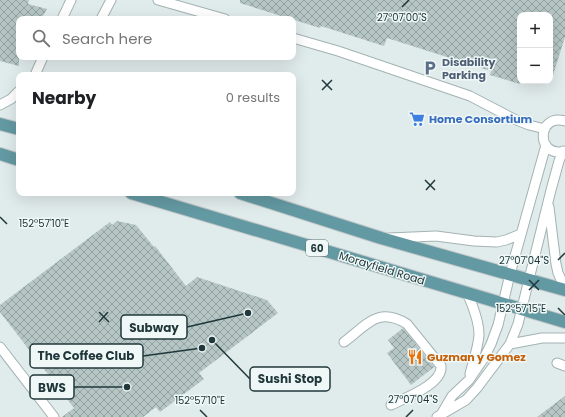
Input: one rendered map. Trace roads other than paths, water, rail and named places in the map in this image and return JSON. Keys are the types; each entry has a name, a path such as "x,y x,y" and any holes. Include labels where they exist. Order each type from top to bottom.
{"main road":[{"path":"0,124 16,128"},
{"path":"0,154 16,159"},
{"name":"Morayfield Road","path":"141,196 565,322"},
{"path":"249,196 381,238 565,289"}],"lane":[{"path":"63,16 71,0"},
{"path":"103,16 111,0"},
{"path":"158,0 214,16"},
{"path":"296,39 338,51 470,96 514,119 544,129"},
{"path":"36,72 42,60"},
{"path":"0,105 16,94"},
{"path":"439,415 452,396 468,380 484,358 491,344 498,325 510,274 546,146 543,137 544,129 550,122 565,119"},
{"path":"439,415 466,400 477,388 510,344 518,324 548,202 559,161 564,151 554,151 546,146"},
{"path":"548,202 556,264 565,289"},
{"path":"381,238 436,236 474,241 497,242 521,234"},
{"path":"467,293 475,310 479,333 468,380"},
{"path":"344,342 375,318 388,316 402,320 407,324 441,366 442,371 431,384 391,405"},
{"path":"510,344 538,339 565,338"},
{"path":"0,347 54,417"}],"place":[{"name":"Disability Parking","path":"430,68"},
{"name":"Home Consortium","path":"417,119"},
{"name":"Subway","path":"248,313"},
{"name":"Sushi Stop","path":"212,340"},
{"name":"The Coffee Club","path":"202,348"},
{"name":"Guzman y Gomez","path":"415,357"},
{"name":"BWS","path":"127,387"}]}
